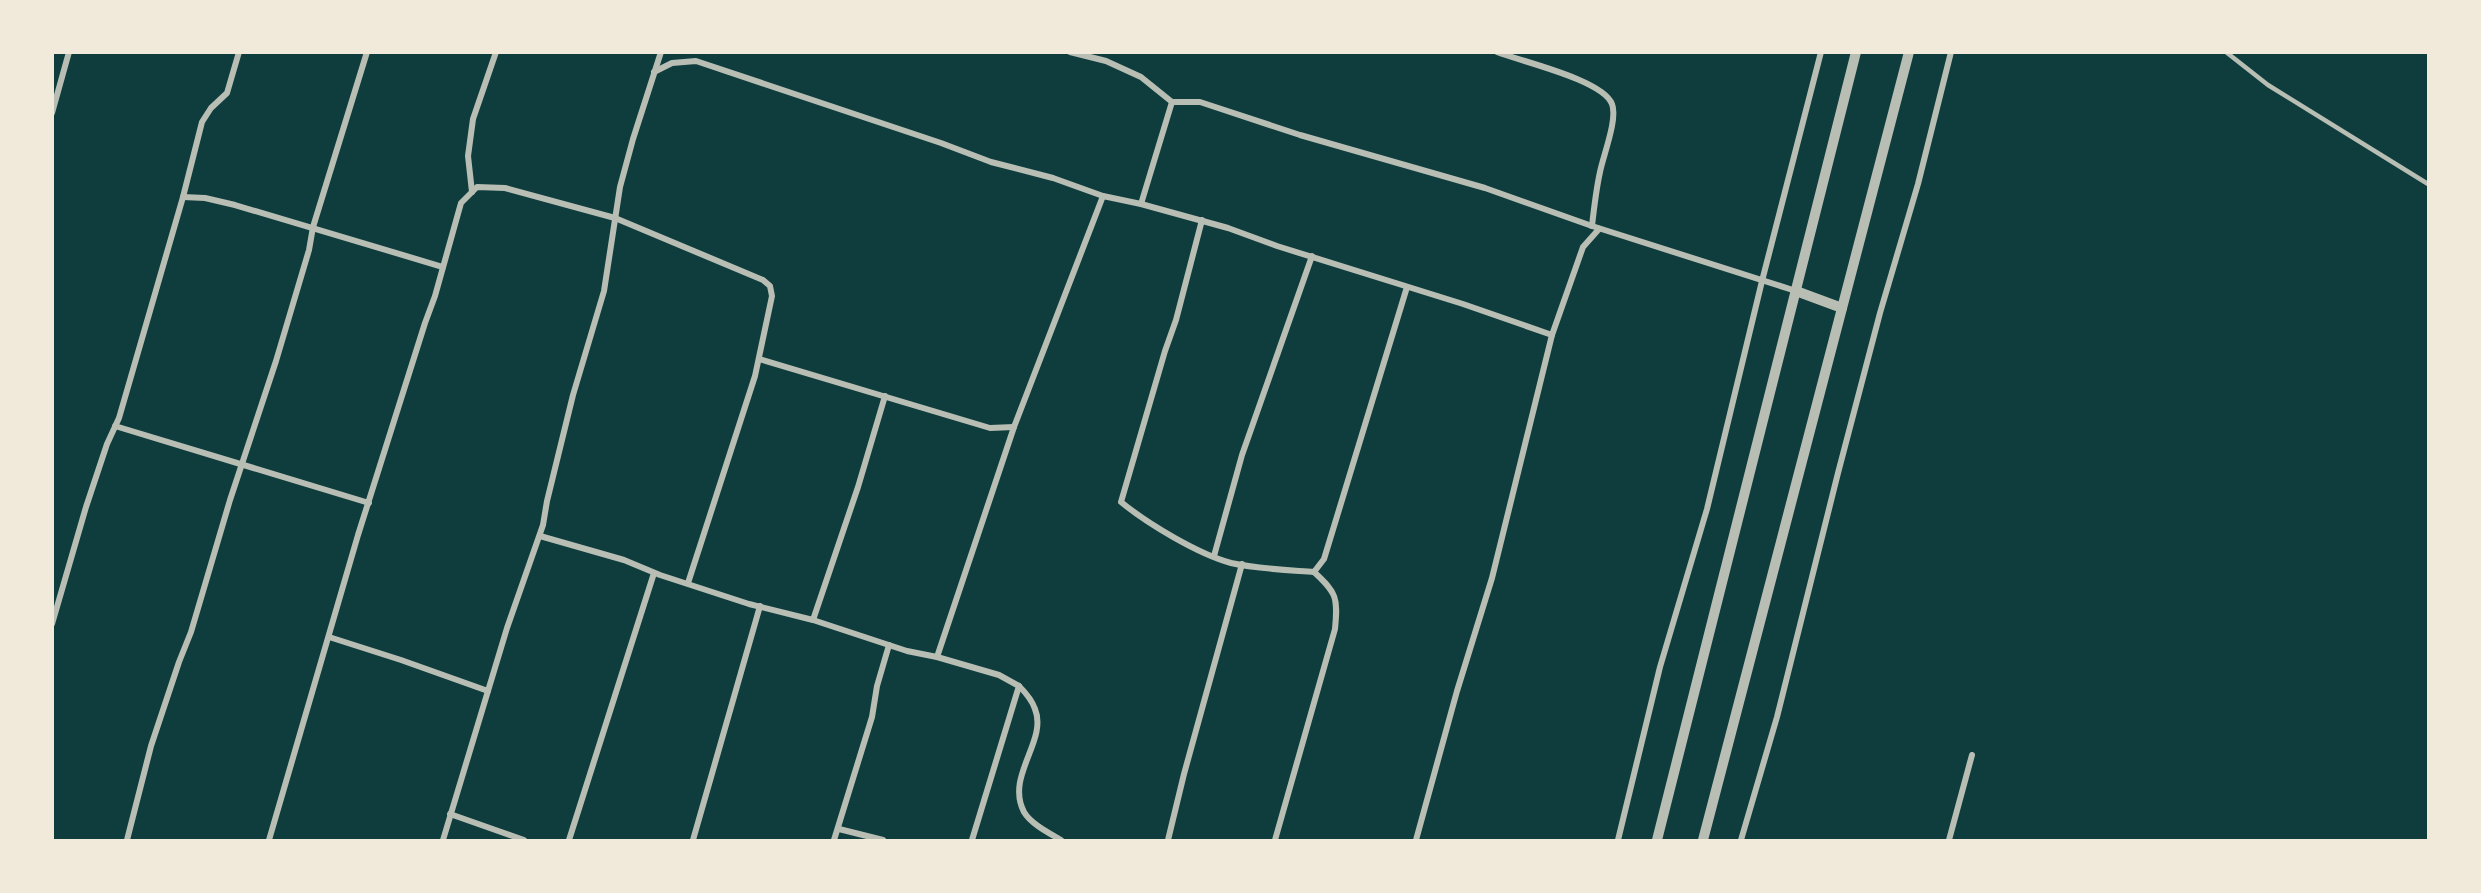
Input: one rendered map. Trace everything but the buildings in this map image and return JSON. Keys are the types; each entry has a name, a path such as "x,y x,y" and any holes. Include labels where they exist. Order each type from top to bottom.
{"street":[{"path":"52,113 69,52"},
{"path":"52,624 83,517 115,426 183,197 202,122 211,108 227,93 239,52"},
{"path":"127,840 151,746 191,632 309,250 313,228 367,52"},
{"path":"472,192 468,156 473,119 496,52"},
{"path":"443,840 507,628 540,536 573,395 604,291 622,178 661,52"},
{"path":"1070,52 1106,61 1141,77 1172,102 1200,102 1299,135 1485,188 1599,229 1796,291 1842,308"},
{"path":"1106,61 1111,52"},
{"path":"1497,52 1584,81 1608,97 1614,107 1595,196 1592,226"},
{"path":"1618,840 1660,667 1707,509 1762,281 1821,52"},
{"path":"1657,840 1856,52"},
{"path":"1703,840 1909,52"},
{"path":"1741,840 1777,717 1838,473 1880,313 1918,184 1951,52"},
{"path":"654,72 672,63 696,61 810,98 991,162 1053,178 1103,196 1202,220 1552,335"},
{"path":"1141,204 1172,102"},
{"path":"269,840 461,203 477,187 506,188 615,218 763,280 770,286 772,296 759,359 688,583"},
{"path":"937,657 1014,427 1103,196"},
{"path":"183,197 205,198 235,205 443,267"},
{"path":"1202,220 1176,320 1121,502 1137,515 1214,556 1242,564 1314,572 1332,588 1337,603 1335,629 1275,840"},
{"path":"1416,840 1456,691 1492,578 1552,335 1583,248 1599,229"},
{"path":"1214,556 1242,455 1312,256"},
{"path":"1314,572 1324,559 1336,523 1407,287"},
{"path":"759,359 990,428 1014,427"},
{"path":"813,620 858,488 885,396"},
{"path":"115,426 369,503"},
{"path":"540,536 624,560 654,573 760,606 999,675 1019,686 1036,710 1036,734 1028,752 1018,791 1024,813 1060,840"},
{"path":"1168,840 1242,564"},
{"path":"569,840 654,573"},
{"path":"693,840 760,606"},
{"path":"329,637 488,691"},
{"path":"834,840 872,717 877,686 889,645"},
{"path":"972,840 1019,686"},
{"path":"1949,840 1972,755"},
{"path":"450,814 524,840"},
{"path":"839,829 882,840"}],"lane":[{"path":"2226,52 2268,84 2428,184"}]}
